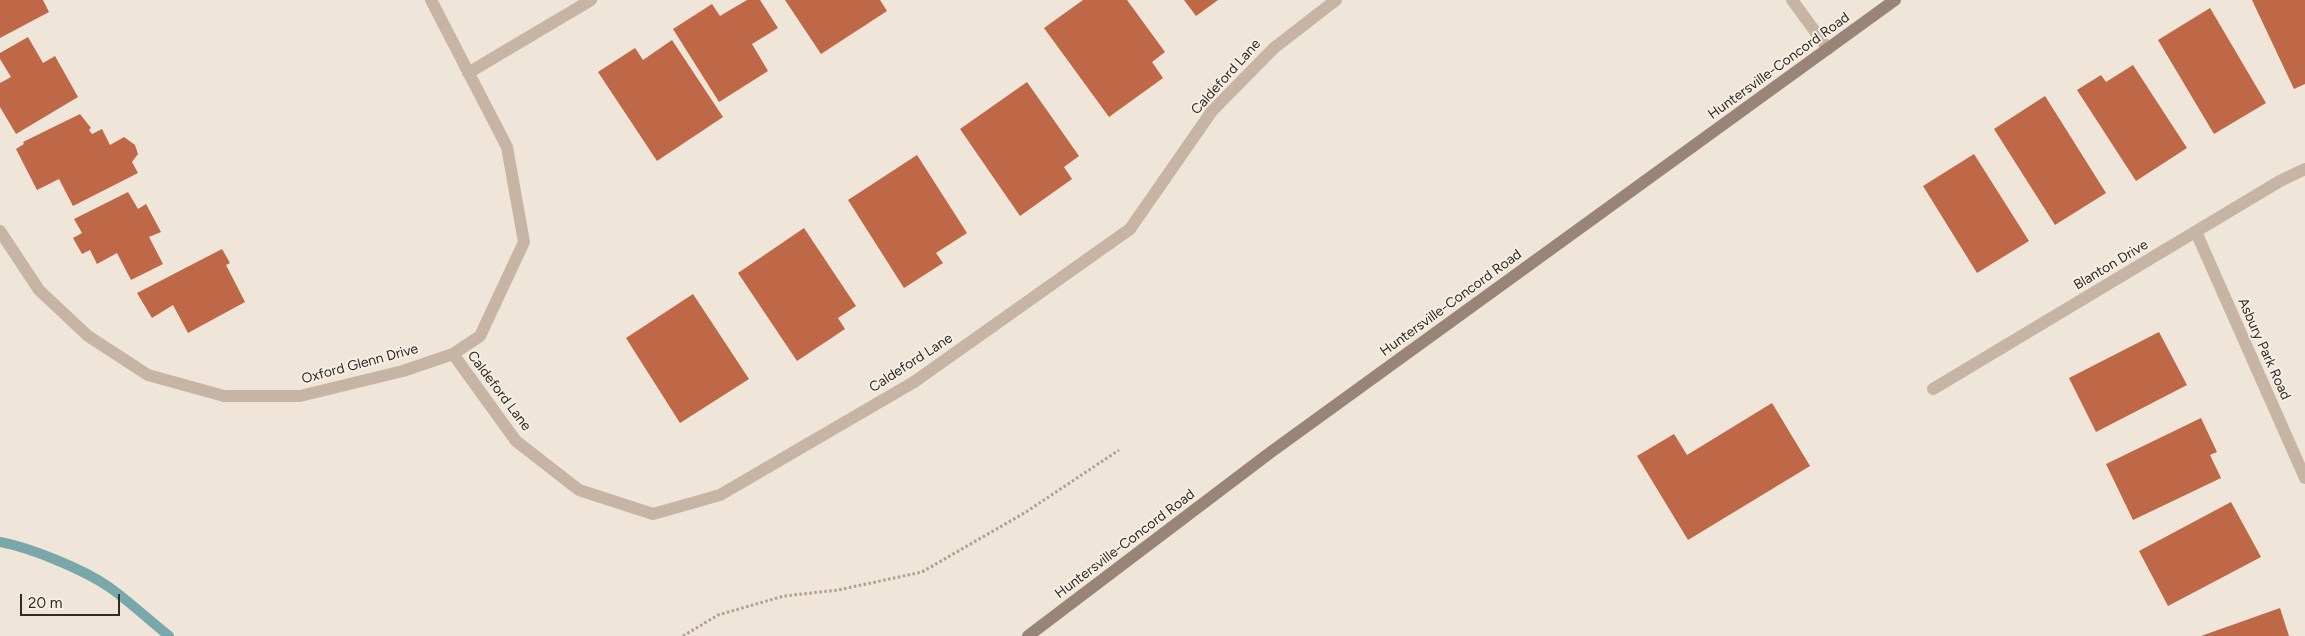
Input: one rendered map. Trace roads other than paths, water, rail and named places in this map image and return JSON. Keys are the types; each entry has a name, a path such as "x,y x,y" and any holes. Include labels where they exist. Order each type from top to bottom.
{"main road":[{"name":"Huntersville-Concord Road","path":"1028,636 1271,452 1895,0"}],"street":[{"name":"Oxford Glenn Drive","path":"0,232 40,290 88,336 148,375 224,396 300,396 402,371 453,354 480,336 524,242 507,147 431,0"},
{"path":"468,73 591,0"},
{"name":"Caldeford Lane","path":"453,354 516,440 579,490 653,514 720,495 914,382 1130,229 1212,111 1274,48 1336,0"},
{"path":"1792,0 1828,49"},
{"name":"Blanton Drive","path":"1933,389 2280,181 2305,169"},
{"name":"Asbury Park Road","path":"2196,232 2305,478"}],"waterway":[{"path":"0,542 56,560 98,580 169,636"}]}
